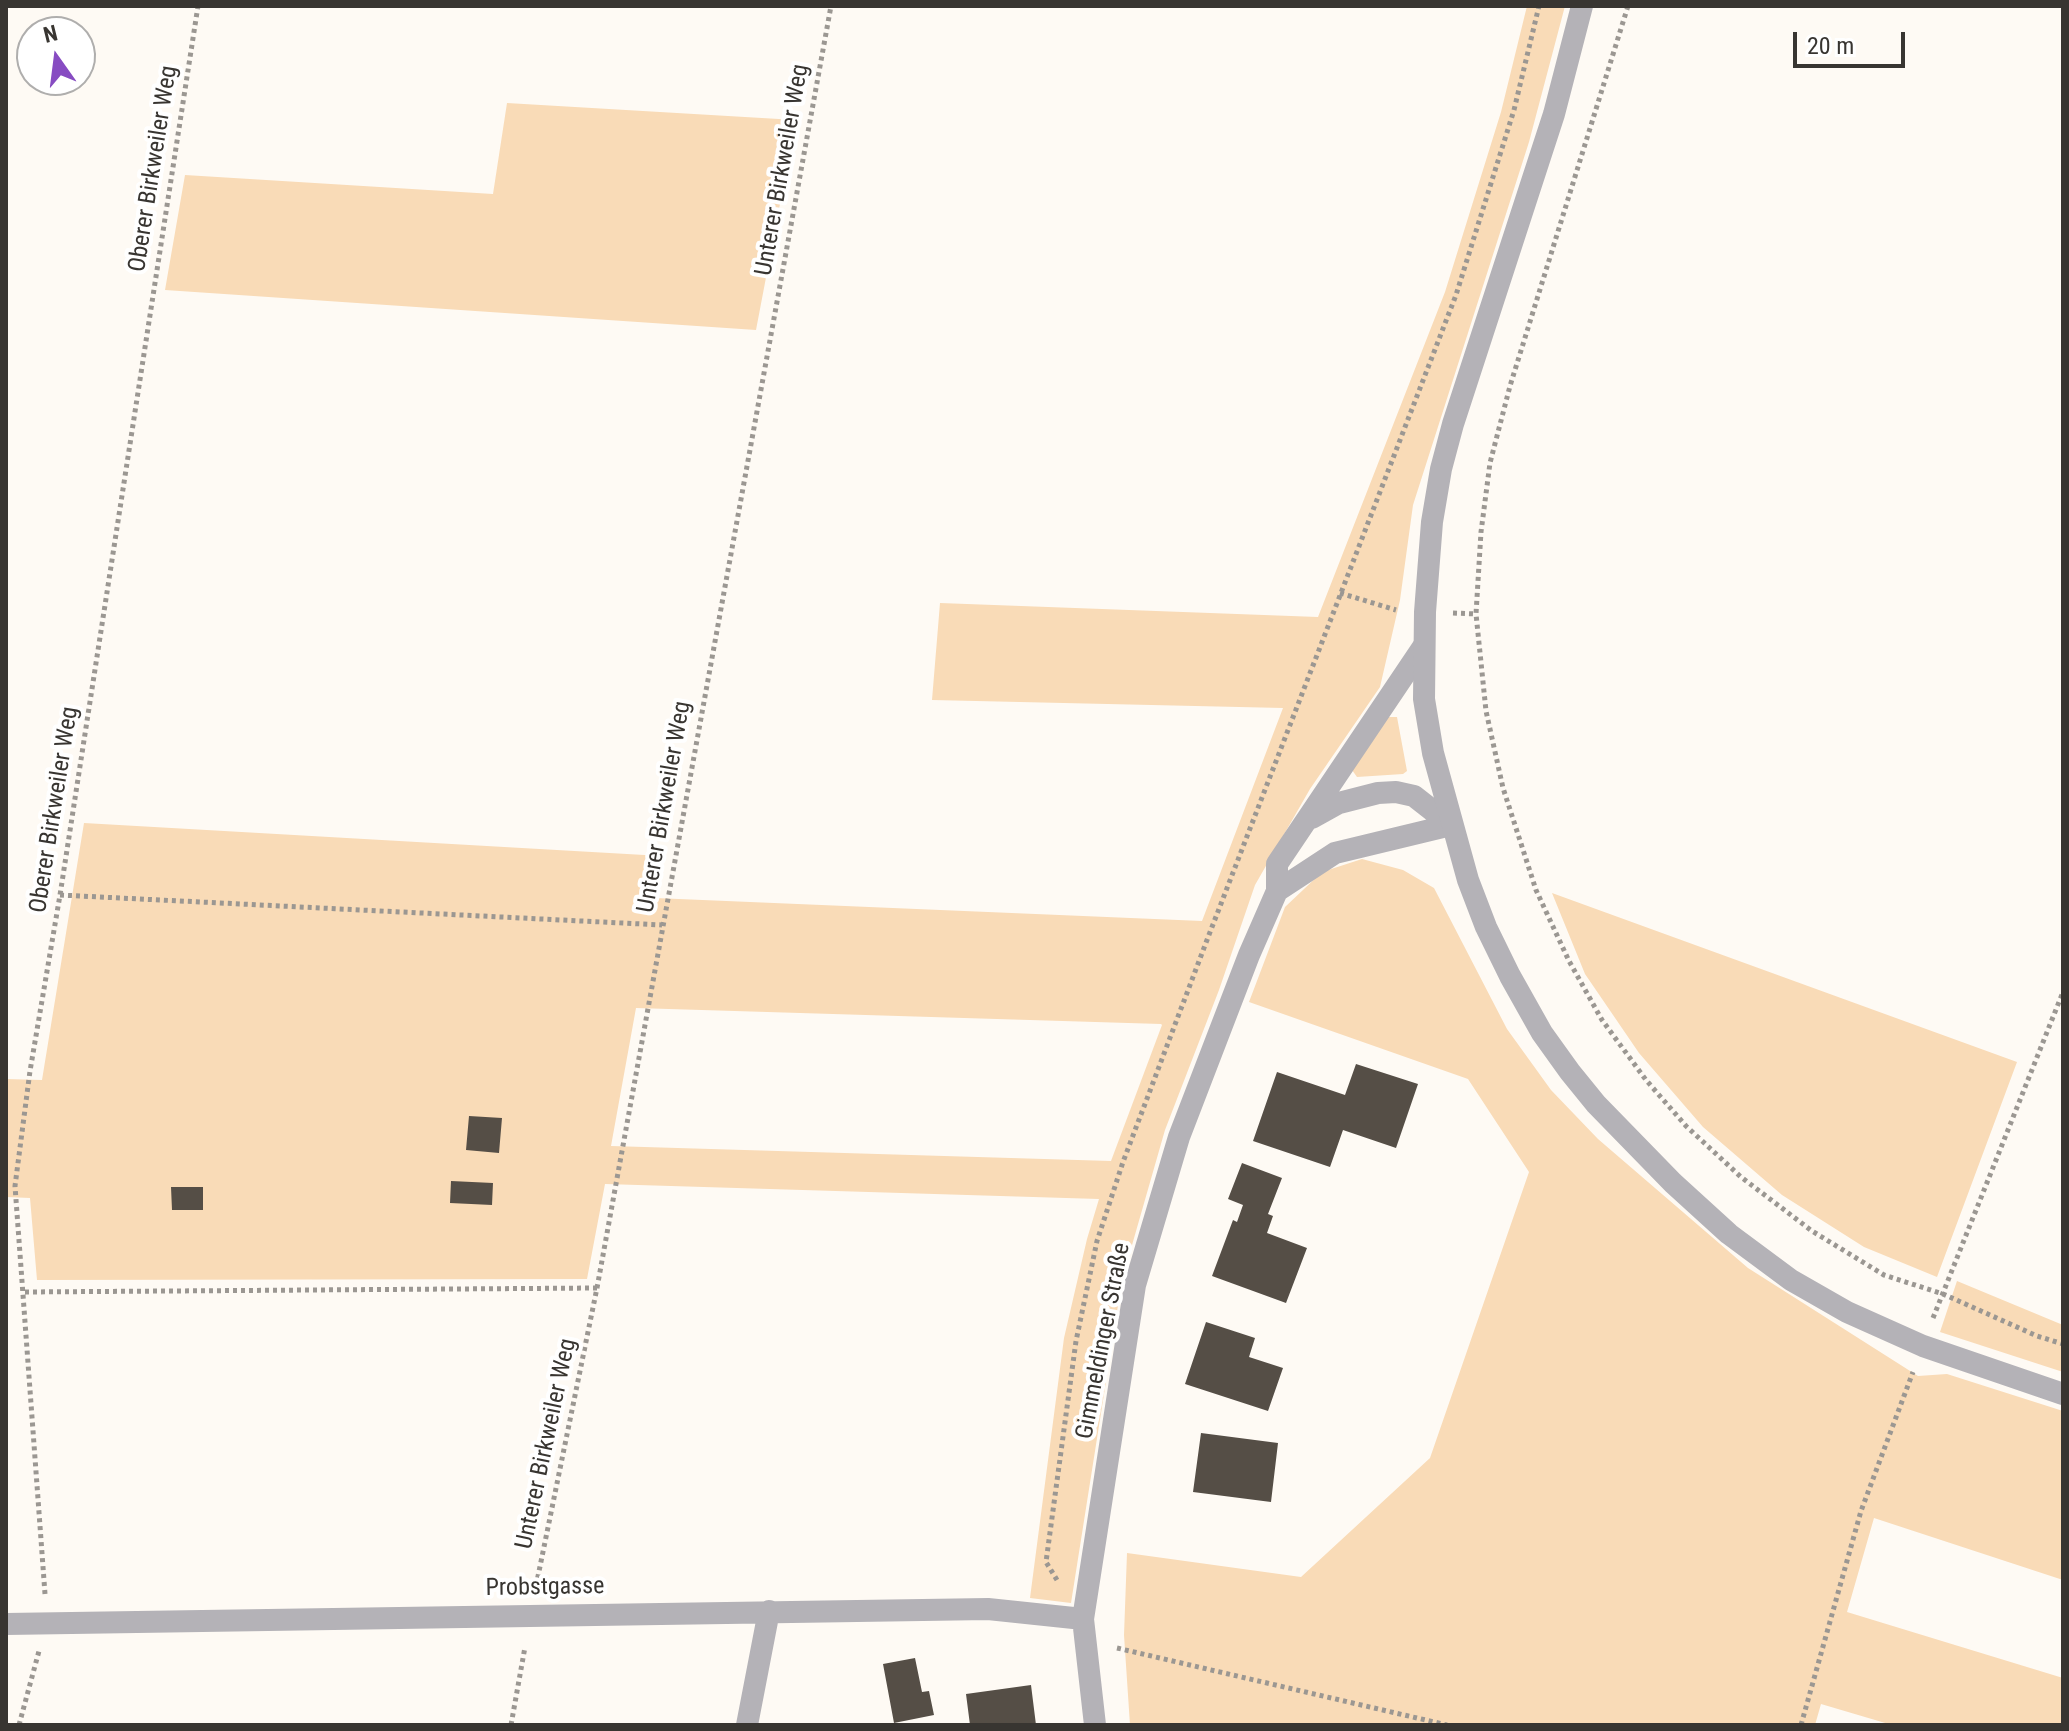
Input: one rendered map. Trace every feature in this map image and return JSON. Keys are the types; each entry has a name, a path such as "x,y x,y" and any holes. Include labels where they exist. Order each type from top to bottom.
{"street":[{"path":"1582,6 1554,114 1441,469 1432,522 1423,647 1424,699 1451,825 1468,880 1486,927 1542,1033 1596,1104 1673,1183 1741,1243 1791,1280 1847,1312 1923,1346 2063,1394"},
{"name":"Gimmeldinger Straße","path":"1095,1725 1085,1630 1135,1285 1179,1137 1277,891 1277,864 1423,647"},
{"name":"Gimmeldinger Straße","path":"1306,821 1339,803 1378,793 1396,792 1414,796 1451,825"},
{"path":"1277,891 1335,853 1451,825"},
{"name":"Probstgasse","path":"6,1624 988,1609 1085,1630"},
{"path":"747,1725 769,1611"}],"path":[{"name":"Oberer Birkweiler Weg","path":"19,1725 47,1623 15,1186 30,1071 198,6"},
{"name":"Unterer Birkweiler Weg","path":"511,1725 530,1614 597,1288 831,6"},
{"path":"1447,1725 1085,1630 1046,1562 1076,1341 1097,1241 1123,1162 1201,955 1456,295 1514,110 1539,6"},
{"path":"1628,6 1510,386 1490,463 1481,532 1476,614 1486,711 1503,788 1536,890 1569,961 1602,1020 1646,1080 1686,1126 1741,1177 1812,1231 1884,1275 1943,1294 2037,1336 2063,1344"},
{"path":"60,895 662,925"},
{"path":"1943,1294 2063,992"},
{"path":"6,1185 15,1186"},
{"path":"25,1292 597,1288"},
{"path":"1801,1725 1861,1511 1923,1346"}],"shaded area":[{"path":"1527,6 1565,6 1529,142 1413,505 1400,600 1380,687 1310,789 1255,885 1219,990 1165,1130 1122,1280 1071,1603 1030,1598 1064,1338 1099,1199 605,1184 587,1279 37,1280 30,1198 6,1197 6,1079 42,1080 84,823 662,856 655,898 1202,921 1283,708 932,700 940,603 1318,617 1445,292 1501,112","holes":["636,1008 1161,1024 1111,1161 611,1146"]},
{"path":"507,103 796,120 756,330 165,290 185,175 493,194"},
{"path":"1388,717 1397,717 1407,771 1403,774 1357,777 1352,770"},
{"path":"1362,859 1403,870 1434,888 1507,1029 1551,1090 1598,1139 1748,1268 1918,1376 1947,1374 2063,1411 2063,1580 1874,1518 1847,1612 2063,1678 2063,1725 1892,1725 1821,1704 1815,1725 1130,1725 1124,1635 1127,1553 1301,1577 1430,1458 1529,1172 1468,1079 1249,1002 1285,907 1322,872"},
{"path":"1552,893 2017,1062 1937,1277 1864,1247 1782,1195 1703,1127 1639,1053 1585,974"},
{"path":"1957,1281 2063,1325 2063,1372 1940,1332"}],"building":[{"path":"1356,1064 1418,1084 1396,1148 1343,1130 1330,1167 1253,1141 1277,1072 1345,1095"},
{"path":"469,1116 502,1118 499,1153 466,1150"},
{"path":"1242,1163 1282,1178 1268,1214 1273,1216 1267,1233 1307,1248 1286,1303 1212,1276 1233,1220 1237,1222 1243,1205 1228,1199"},
{"path":"451,1181 493,1183 492,1205 450,1203"},
{"path":"171,1187 203,1187 203,1210 172,1210"},
{"path":"1206,1322 1255,1338 1249,1357 1283,1368 1268,1411 1185,1384"},
{"path":"1201,1433 1278,1443 1271,1502 1193,1492"},
{"path":"915,1658 922,1692 929,1691 934,1715 894,1723 883,1664"},
{"path":"1031,1685 1036,1725 970,1725 966,1694"}]}
